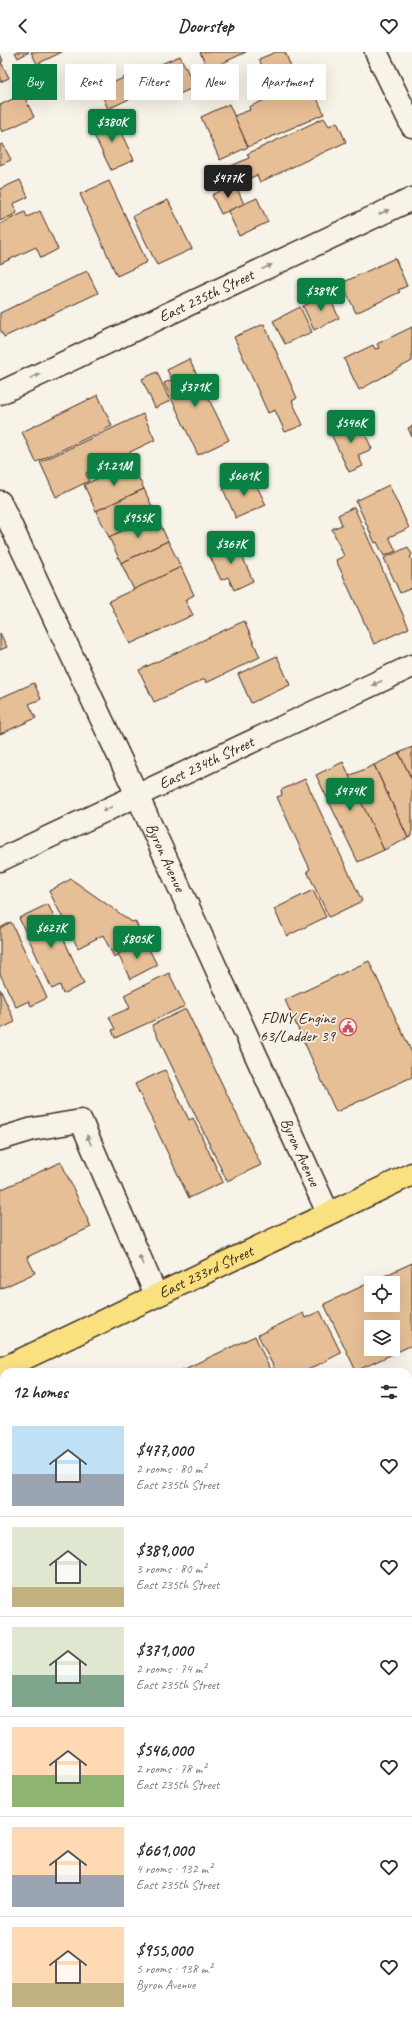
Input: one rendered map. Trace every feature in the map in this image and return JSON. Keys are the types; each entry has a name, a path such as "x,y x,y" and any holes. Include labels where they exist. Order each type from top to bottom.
{"main road":[{"name":"East 233rd Street","path":"4,1368 412,1174"}],"street":[{"path":"376,52 412,126"},
{"name":"East 235th Street","path":"0,393 412,199"},
{"name":"Byron Avenue","path":"0,502 137,795 328,1213"},
{"name":"East 234th Street","path":"0,860 412,666"},
{"path":"0,1139 33,1129 81,1121 156,1295"}],"building":[{"path":"15,52 29,52 18,58"},
{"path":"31,52 62,52 37,64"},
{"path":"200,52 246,52 221,64 205,64"},
{"path":"276,52 285,52 290,64 261,64 259,59"},
{"path":"0,54 3,61 1,62 9,78 0,82"},
{"path":"180,56 191,79 191,89 183,92 183,64 161,64"},
{"path":"124,78 124,100 127,100 108,109 104,100 116,100 116,81"},
{"path":"12,99 26,100 34,117 2,132 0,127 0,105"},
{"path":"265,100 318,100 324,114 248,147 234,116 250,110 249,107"},
{"path":"229,104 248,147 220,160 201,117"},
{"path":"113,116 134,160 111,170 90,127"},
{"path":"324,118 329,126 337,122 346,142 260,182 257,175 237,184 229,167 249,158 247,154"},
{"path":"3,144 11,160 0,165 0,145"},
{"path":"20,180 28,197 13,204 17,213 0,221 0,189"},
{"path":"109,181 147,262 117,276 80,194"},
{"path":"235,184 244,204 221,214 212,195"},
{"path":"257,198 268,222 239,236 228,211"},
{"path":"168,200 192,249 157,265 133,216"},
{"path":"40,211 58,249 41,258 36,247 0,264 0,224 25,212 27,217"},
{"path":"395,258 407,286 398,290 400,292 356,313 342,283"},
{"path":"87,271 98,293 4,337 0,329 0,313"},
{"path":"328,294 339,318 314,330 303,306"},
{"path":"300,307 312,332 285,344 273,321"},
{"path":"264,324 297,398 292,401 303,425 285,432 275,410 268,413 234,337"},
{"path":"412,327 412,361 359,390 344,359 373,345 375,349 379,348 377,344"},
{"path":"189,359 229,440 198,455 164,383 172,380 167,370"},
{"path":"157,372 170,401 155,408 142,379"},
{"path":"98,395 112,426 36,462 22,432"},
{"path":"143,414 155,440 86,473 89,481 56,497 40,462"},
{"path":"358,419 372,449 358,455 363,466 349,472 330,432"},
{"path":"412,426 412,437 408,428"},
{"path":"131,462 144,489 96,511 84,485"},
{"path":"252,476 266,505 236,518 223,489"},
{"path":"389,485 409,528 389,537 396,551 384,556 377,542 375,543 356,501"},
{"path":"144,489 156,515 109,537 96,511"},
{"path":"354,507 409,628 374,644 336,560 344,556 332,529 342,525 338,515"},
{"path":"156,515 168,541 121,563 109,537"},
{"path":"235,540 253,581 234,590 228,577 221,580 208,552"},
{"path":"168,541 181,567 134,590 121,563"},
{"path":"408,547 412,555 410,557 412,560 412,588 400,593 384,558"},
{"path":"181,567 194,595 185,600 193,615 130,644 109,601"},
{"path":"244,621 260,657 206,683 205,679 154,702 139,670"},
{"path":"0,633 7,647 0,650"},
{"path":"277,656 290,685 251,703 238,674"},
{"path":"34,683 41,699 29,704 36,718 0,734 0,698"},
{"path":"412,747 412,780 399,753"},
{"path":"399,753 412,780 412,836 408,838 374,765"},
{"path":"343,762 384,850 358,862 316,775"},
{"path":"374,765 408,838 384,850 349,776"},
{"path":"305,779 362,901 329,917 307,871 310,869 277,797 282,795 281,790"},
{"path":"71,879 132,922 135,921 145,941 114,957 103,935 78,948 49,891"},
{"path":"313,890 326,917 287,936 274,909"},
{"path":"48,904 84,984 63,994 60,985 52,989 19,918"},
{"path":"11,922 47,998 31,1006 29,1001 16,1007 0,974 0,928"},
{"path":"145,941 157,965 130,979 118,954"},
{"name":"FDNY Engine 63/Ladder 39","path":"369,961 412,1053 412,1077 336,1112 285,1000"},
{"path":"169,973 185,1006 115,1038 112,1030 115,1029 109,1017 130,1008 124,995"},
{"path":"0,989 15,1022 0,1029"},
{"path":"186,1009 261,1165 227,1181 152,1025"},
{"path":"165,1070 189,1120 193,1118 223,1182 189,1198 135,1084"},
{"path":"61,1162 91,1227 27,1257 35,1273 0,1289 0,1190"},
{"path":"412,1263 412,1345 400,1351 400,1320 364,1320 364,1356 388,1356 362,1368 355,1368 324,1304 364,1285 364,1312 400,1312 400,1276 384,1276"},
{"path":"320,1311 341,1353 312,1368 274,1368 258,1335 303,1313 305,1318"},
{"path":"255,1336 269,1368 187,1368"}],"place":[{"name":"FDNY Engine 63/Ladder 39","path":"348,1027"}]}
